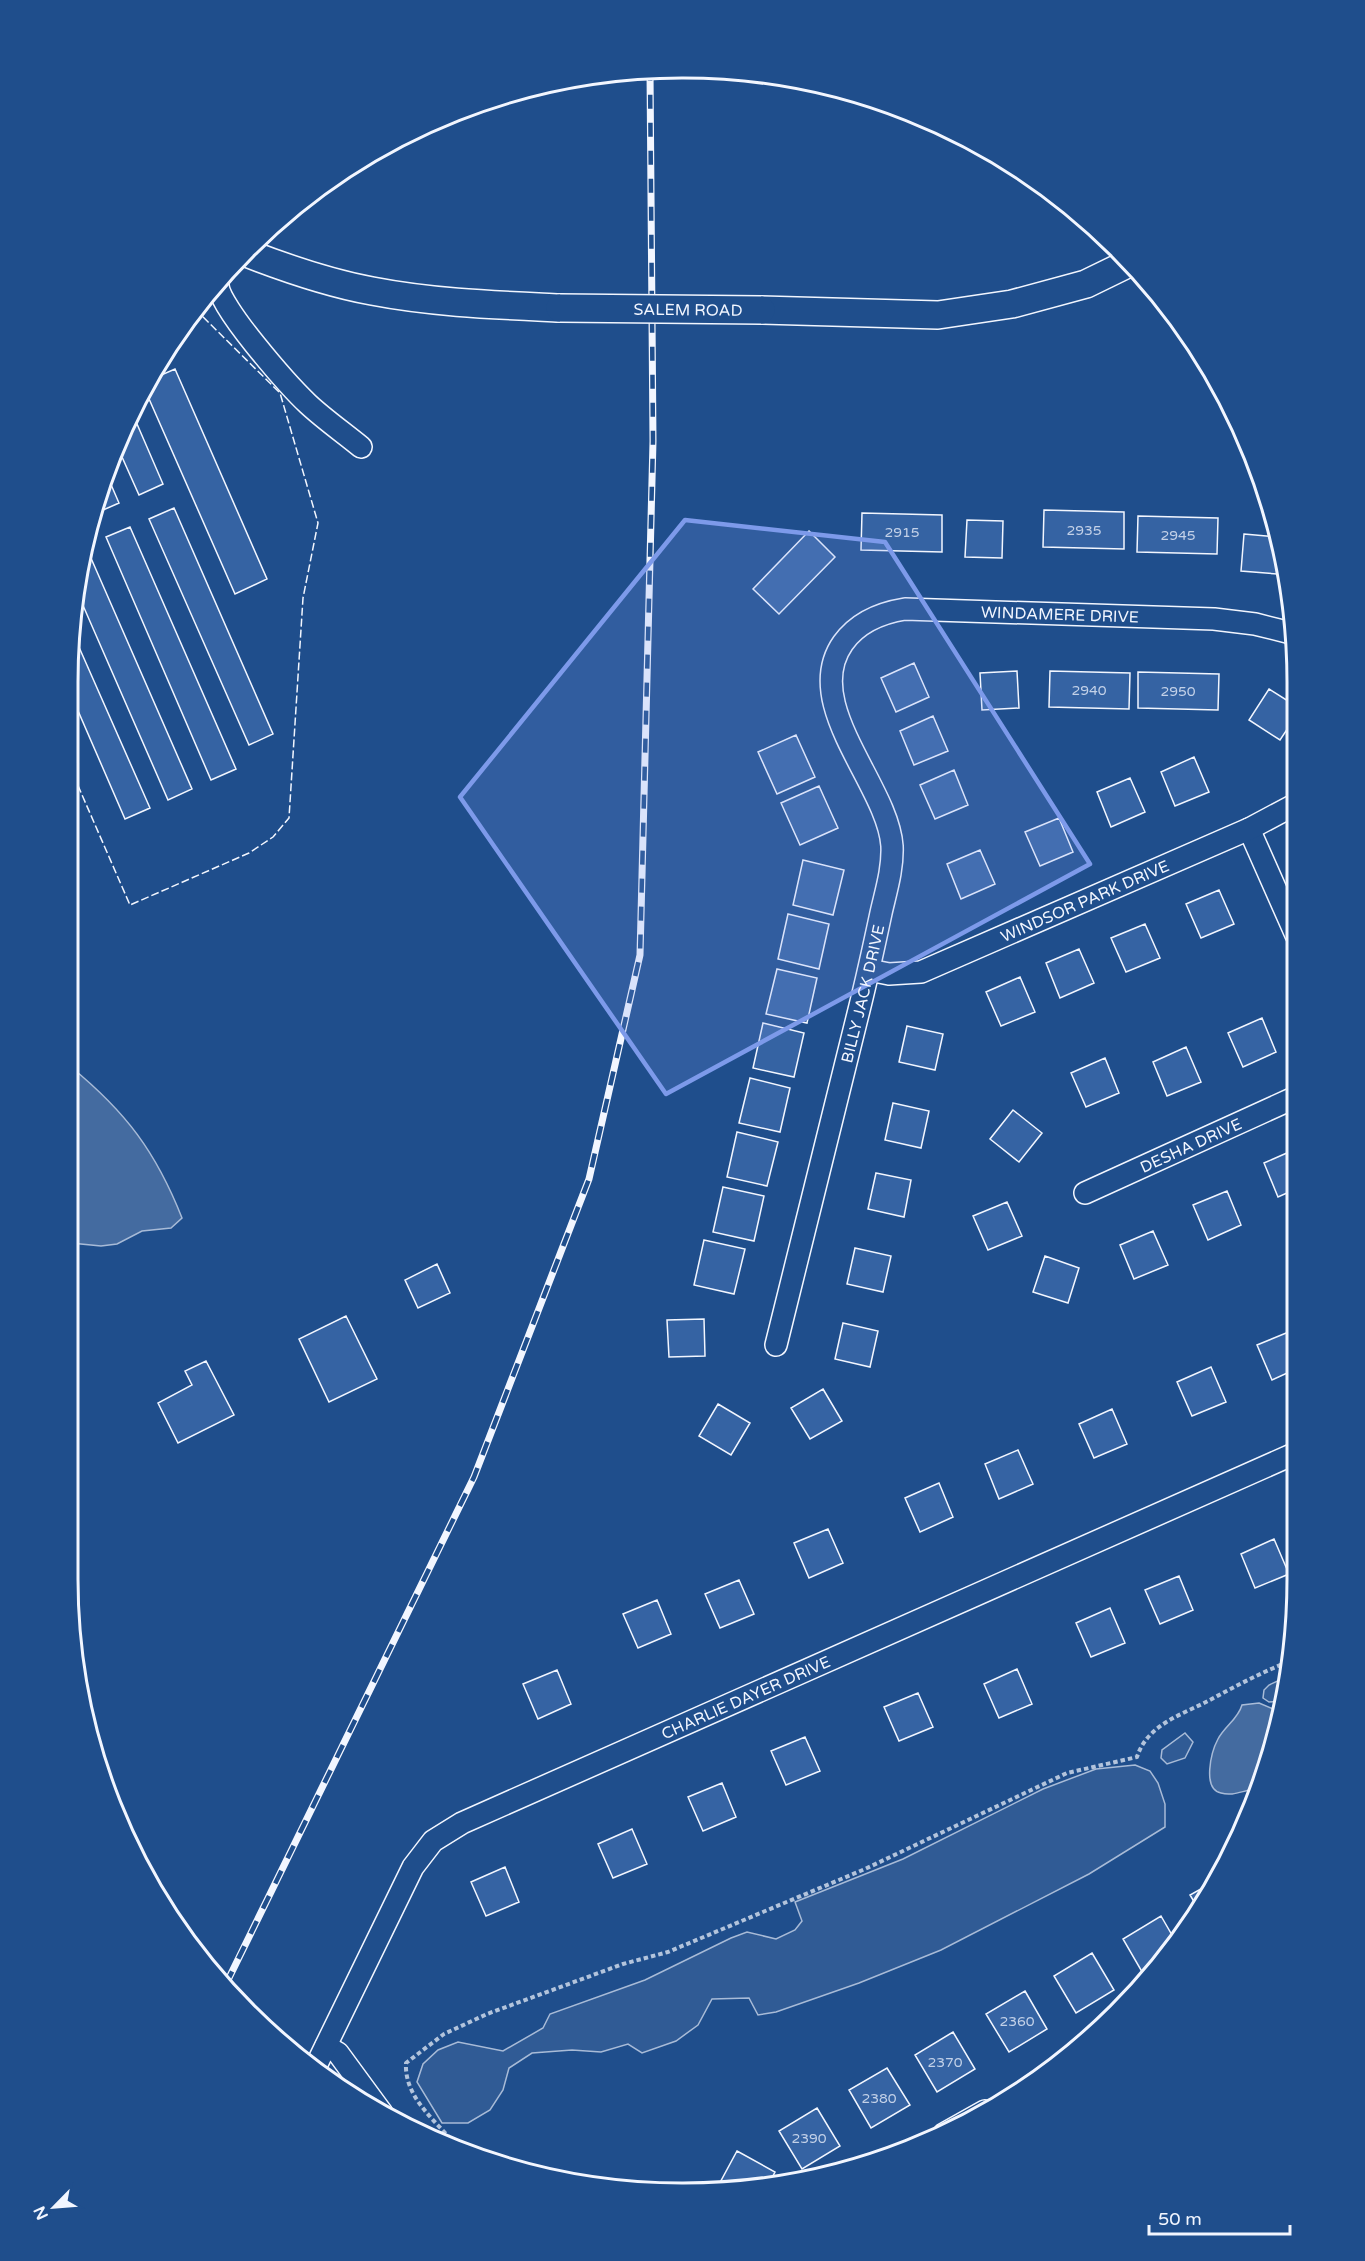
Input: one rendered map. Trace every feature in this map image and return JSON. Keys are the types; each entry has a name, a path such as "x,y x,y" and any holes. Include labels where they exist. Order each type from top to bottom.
{"main road":[{"name":"SALEM ROAD","path":"254,256 290,269 372,291 463,303 560,308 938,315 1012,304 1086,284 1121,267"}],"street":[{"path":"219,295 243,330 308,404 362,447"},
{"name":"WINDAMERE DRIVE","path":"839,649 850,634 864,623 881,613 904,609 1214,619 1255,624 1285,631"},
{"name":"BILLY JACK DRIVE","path":"776,1345 869,969 892,865 889,826 836,709 832,688 833,667 839,649"},
{"name":"WINDSOR PARK DRIVE","path":"869,969 889,974 921,972 1249,829 1287,809"},
{"path":"1249,829 1287,915"},
{"name":"DESHA DRIVE","path":"1085,1192 1287,1101"},
{"name":"CHARLIE DAYER DRIVE","path":"319,2061 413,1867 433,1841 462,1823 1287,1457"},
{"path":"326,2046 338,2053 369,2095"}],"path":[{"path":"447,2135 409,2090 405,2077 406,2063 444,2034 487,2014 623,1964 668,1952 865,1869 1067,1773 1137,1757 1141,1745 1164,1723 1258,1674 1281,1665"}],"highlighted area":[{"path":"685,520 885,542 1090,864 666,1094 460,797"}],"shaded area":[{"path":"78,1073 108,1100 150,1153 182,1218 171,1228 142,1231 117,1244 101,1246 78,1244"},
{"path":"1278,1681 1274,1702 1269,1702 1263,1698 1264,1690"},
{"path":"1259,1703 1272,1709 1249,1790 1230,1794 1221,1793 1212,1785 1211,1761 1215,1745 1221,1734 1238,1714 1242,1705"},
{"path":"1185,1733 1193,1742 1185,1758 1167,1764 1161,1758 1162,1750"},
{"path":"1135,1765 1150,1771 1158,1783 1165,1804 1165,1827 1089,1874 941,1950 859,1983 776,2012 758,2015 749,1998 712,1999 698,2025 676,2041 642,2053 628,2044 601,2052 572,2050 532,2053 509,2068 503,2090 490,2110 468,2123 442,2123 417,2082 423,2064 438,2050 458,2042 503,2051 543,2028 550,2014 645,1980 731,1938 747,1932 776,1939 795,1930 802,1921 795,1902 903,1859 1043,1789 1096,1769"}],"building":[{"path":"175,369 267,579 235,594 149,399 163,374"},
{"path":"137,423 163,484 139,495 122,457"},
{"path":"111,485 119,503 104,510"},
{"path":"174,508 273,734 249,745 149,519"},
{"path":"1044,510 1124,512 1124,549 1043,547"},
{"path":"862,513 942,515 942,552 861,550"},
{"path":"1138,516 1218,518 1217,554 1137,552"},
{"path":"967,520 1003,521 1002,558 965,557"},
{"path":"130,527 236,769 211,780 106,537"},
{"path":"809,531 835,557 779,614 753,589"},
{"path":"1244,534 1268,536 1277,574 1241,571"},
{"path":"91,559 192,789 168,800 83,605"},
{"path":"79,647 150,808 125,819 78,711"},
{"path":"914,663 929,697 896,712 881,678"},
{"path":"1017,671 1019,708 982,710 980,673"},
{"path":"1050,671 1130,673 1129,709 1049,707"},
{"path":"1138,672 1219,674 1218,710 1138,708"},
{"path":"1269,689 1287,700 1287,730 1280,740 1249,720"},
{"path":"933,716 948,751 914,765 900,731"},
{"path":"796,735 815,777 777,794 758,752"},
{"path":"1194,757 1209,792 1175,806 1161,772"},
{"path":"954,770 968,805 935,819 920,785"},
{"path":"1130,778 1145,812 1111,827 1097,792"},
{"path":"819,786 838,828 800,845 781,803"},
{"path":"1059,818 1073,852 1040,866 1025,832"},
{"path":"980,850 995,884 961,899 947,864"},
{"path":"803,860 844,870 833,915 793,905"},
{"path":"1219,890 1234,924 1201,938 1186,904"},
{"path":"788,914 829,924 819,969 778,959"},
{"path":"1145,924 1160,958 1126,972 1111,938"},
{"path":"1079,949 1094,983 1060,998 1046,963"},
{"path":"777,969 817,978 807,1023 766,1014"},
{"path":"1020,977 1035,1012 1001,1026 986,992"},
{"path":"1262,1018 1276,1052 1243,1067 1228,1033"},
{"path":"763,1023 804,1033 794,1077 753,1068"},
{"path":"907,1026 943,1034 935,1070 899,1062"},
{"path":"1186,1047 1201,1082 1167,1096 1153,1062"},
{"path":"1105,1058 1119,1093 1086,1107 1071,1073"},
{"path":"750,1078 790,1088 780,1132 739,1123"},
{"path":"893,1103 929,1111 921,1148 885,1140"},
{"path":"1013,1110 1042,1133 1019,1162 990,1139"},
{"path":"737,1132 778,1142 767,1186 727,1177"},
{"path":"1287,1153 1287,1193 1278,1197 1264,1163"},
{"path":"876,1173 911,1180 904,1217 868,1209"},
{"path":"723,1187 764,1196 754,1241 713,1232"},
{"path":"1227,1191 1241,1225 1208,1240 1193,1205"},
{"path":"1007,1202 1022,1236 988,1250 973,1216"},
{"path":"1153,1231 1168,1265 1134,1279 1120,1245"},
{"path":"704,1240 745,1249 734,1294 694,1285"},
{"path":"855,1248 891,1256 883,1292 847,1284"},
{"path":"1045,1256 1079,1268 1068,1303 1033,1292"},
{"path":"437,1264 450,1293 418,1308 405,1280"},
{"path":"346,1316 377,1379 329,1402 299,1339"},
{"path":"704,1319 705,1356 669,1357 667,1320"},
{"path":"843,1323 878,1331 870,1367 835,1359"},
{"path":"1287,1333 1287,1373 1272,1380 1257,1345"},
{"path":"206,1361 234,1415 178,1443 158,1403 192,1385 185,1371"},
{"path":"1211,1367 1226,1402 1192,1416 1177,1382"},
{"path":"823,1389 842,1421 810,1439 791,1408"},
{"path":"718,1404 750,1423 731,1455 699,1436"},
{"path":"1112,1409 1127,1444 1094,1458 1079,1424"},
{"path":"1018,1450 1033,1484 999,1499 985,1464"},
{"path":"939,1483 953,1517 920,1532 905,1498"},
{"path":"828,1529 843,1563 809,1578 794,1543"},
{"path":"1274,1539 1287,1569 1287,1575 1255,1588 1241,1554"},
{"path":"1179,1576 1193,1610 1160,1624 1145,1590"},
{"path":"739,1580 754,1614 720,1628 705,1594"},
{"path":"657,1600 671,1634 638,1648 623,1614"},
{"path":"1110,1608 1125,1643 1091,1657 1076,1623"},
{"path":"1017,1669 1032,1704 999,1718 984,1684"},
{"path":"557,1670 571,1704 538,1719 523,1684"},
{"path":"918,1693 933,1727 899,1741 884,1707"},
{"path":"805,1737 820,1771 786,1785 771,1751"},
{"path":"722,1783 736,1817 703,1831 688,1797"},
{"path":"632,1829 647,1864 613,1878 598,1844"},
{"path":"505,1867 519,1902 486,1916 471,1882"},
{"path":"1201,1889 1193,1901 1190,1895"},
{"path":"1161,1916 1171,1933 1142,1971 1123,1939"},
{"path":"1092,1953 1114,1990 1076,2013 1054,1976"},
{"path":"1025,1991 1047,2029 1009,2052 986,2014"},
{"path":"953,2032 975,2069 937,2092 915,2055"},
{"path":"887,2068 910,2105 871,2128 849,2090"},
{"path":"817,2108 840,2146 802,2169 779,2131"},
{"path":"737,2151 775,2172 773,2176 720,2182"}],"railway":[{"path":"229,1978 474,1477 589,1179 640,955 653,441 650,79"}],"fence":[{"path":"78,786 130,905 249,853 273,837 289,818 303,598 318,523 280,393 202,316"}]}
